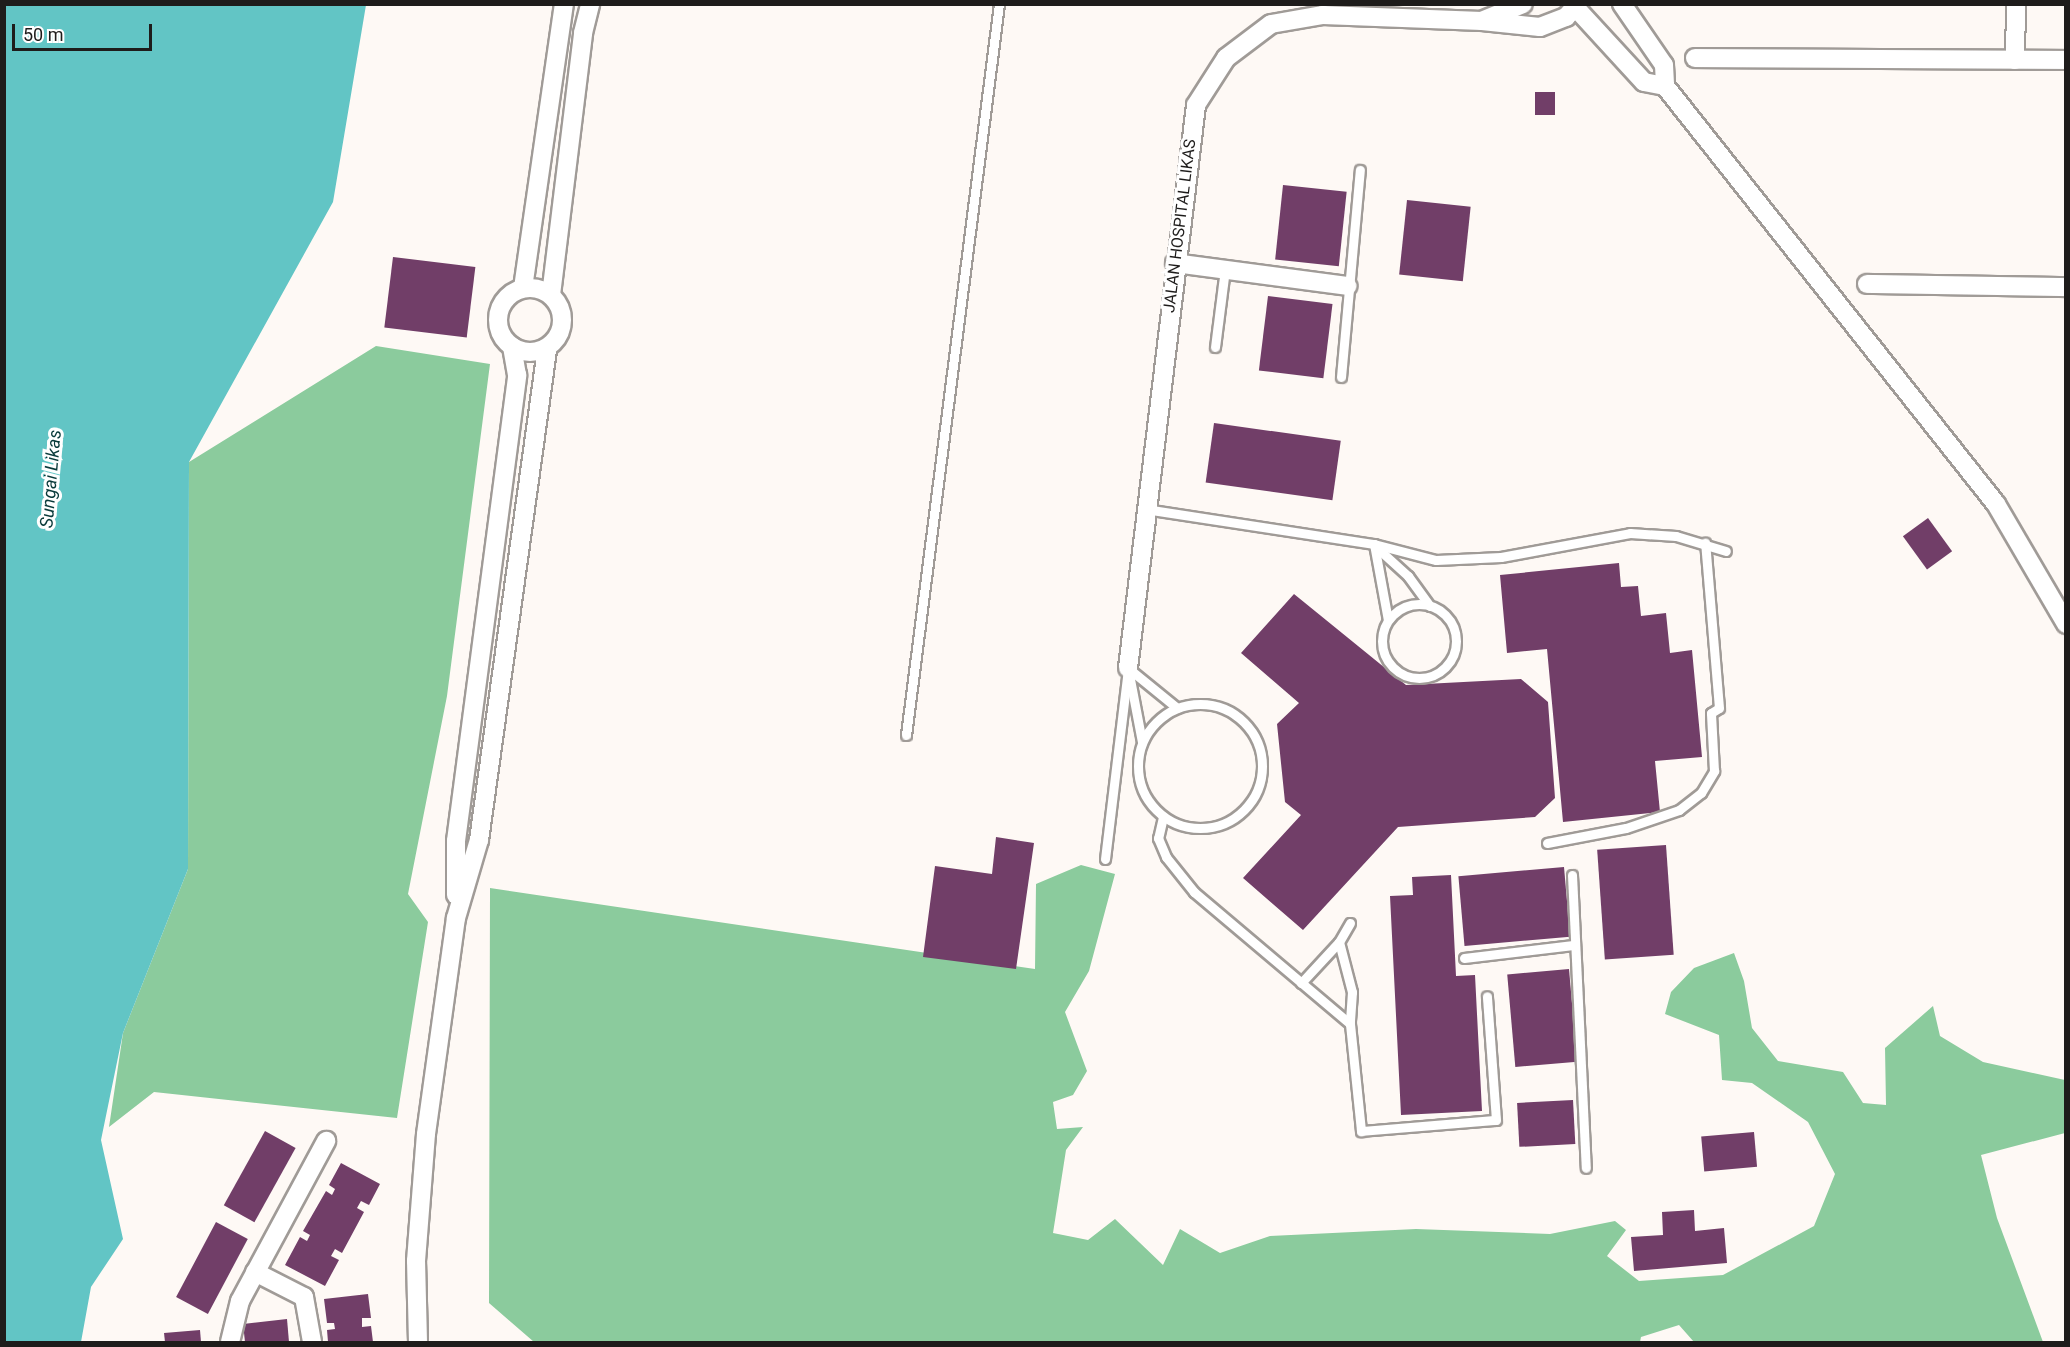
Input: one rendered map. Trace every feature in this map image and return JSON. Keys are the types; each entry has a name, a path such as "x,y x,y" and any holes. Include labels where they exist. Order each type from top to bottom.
{"street":[{"path":"523,288 564,4"},
{"path":"551,295 583,33 590,4"},
{"path":"1482,21 1523,4"},
{"path":"1573,6 1597,4"},
{"path":"1622,4 1664,65 1665,86 1996,504 2066,624"},
{"path":"2015,60 2016,4"},
{"path":"1573,6 1644,82 1665,86"},
{"name":"JALAN HOSPITAL LIKAS","path":"1128,668 1145,509 1196,105 1226,58 1271,24 1323,15 1482,21 1540,27 1566,17 1573,6"},
{"path":"1695,58 2066,60"},
{"path":"1175,263 1347,285"},
{"path":"1867,284 2066,287"},
{"path":"418,1342 418,1214 456,918 456,841 517,375 512,346 499,330 500,309 513,292 523,288 533,287 551,295 562,312 563,322 555,341 547,348 529,352 512,346"},
{"path":"456,918 479,840 547,348"},
{"path":"230,1342 232,1319 326,1141"},
{"path":"255,1272 304,1297 312,1342"}],"lane":[{"path":"906,735 999,4"},
{"path":"1341,377 1347,285 1360,170"},
{"path":"1215,348 1225,269"},
{"path":"1145,509 1374,544 1436,560 1501,557 1630,533 1677,536 1726,551"},
{"path":"1547,843 1626,828 1679,810 1701,793 1714,771 1711,713 1719,708 1705,543"},
{"path":"1374,544 1408,576 1430,606 1450,621 1456,646 1445,668 1425,678 1402,675 1389,663 1382,640 1388,620 1374,544"},
{"path":"1388,620 1400,609 1417,604 1430,606"},
{"path":"1128,668 1177,708"},
{"path":"1128,668 1142,742 1137,768 1140,785 1149,802 1163,817 1187,827 1210,828 1234,818 1252,800 1263,765 1255,738 1237,716 1216,706 1195,704 1177,708 1156,722 1142,742"},
{"path":"1105,860 1128,668"},
{"path":"1163,817 1158,838 1166,857 1194,891 1350,1024"},
{"path":"1572,875 1573,945 1582,1027 1586,1168"},
{"path":"1301,983 1340,942 1350,923"},
{"path":"1340,942 1352,992 1350,1024 1361,1131 1496,1120 1487,996"},
{"path":"1464,958 1573,945"}],"green space":[{"path":"376,346 490,364 447,696 408,894 428,922 397,1118 154,1092 109,1127 123,1033 188,869 189,462"},
{"path":"1081,865 1115,874 1089,971 1065,1012 1087,1071 1073,1095 1053,1102 1057,1129 1083,1127 1066,1150 1053,1233 1088,1240 1115,1219 1163,1265 1180,1229 1220,1253 1270,1236 1416,1229 1550,1234 1615,1221 1626,1230 1607,1256 1639,1281 1723,1275 1814,1226 1835,1174 1808,1122 1752,1083 1722,1080 1719,1035 1665,1014 1671,992 1694,968 1734,953 1744,981 1752,1028 1778,1061 1843,1072 1863,1103 1886,1105 1885,1048 1933,1006 1940,1036 1983,1062 2065,1080 2065,1133 1981,1155 1997,1218 2043,1342 1694,1342 1679,1325 1641,1337 1640,1342 534,1342 489,1303 490,888 1035,969 1036,884"}],"water":[{"name":"Sungai Likas","path":"5,4 366,5 333,202 189,462 188,869 123,1033 101,1140 123,1239 91,1287 81,1342 5,1342"}],"building":[{"path":"1535,92 1555,92 1555,115 1535,115"},
{"path":"1283,185 1347,192 1339,266 1275,260"},
{"path":"1407,200 1471,207 1463,281 1399,275"},
{"path":"393,257 475,267 467,338 384,327"},
{"path":"1268,296 1333,304 1323,378 1259,370"},
{"path":"1214,423 1341,441 1332,500 1206,482"},
{"path":"1928,518 1952,551 1927,569 1903,536"},
{"path":"1619,563 1621,587 1638,586 1641,616 1666,613 1670,653 1692,650 1702,757 1655,761 1660,812 1563,822 1547,649 1507,653 1500,575"},
{"path":"1294,594 1406,685 1521,679 1548,702 1555,798 1535,817 1398,827 1303,930 1243,878 1301,815 1285,802 1277,724 1299,703 1241,653"},
{"path":"996,837 1034,843 1016,969 923,957 935,866 992,874"},
{"path":"1666,845 1674,955 1605,960 1597,850"},
{"path":"1564,867 1570,937 1465,946 1458,876"},
{"path":"1451,875 1456,976 1475,975 1482,1111 1401,1115 1390,896 1413,895 1412,877"},
{"path":"1569,969 1577,1062 1515,1067 1507,974"},
{"path":"1573,1100 1575,1144 1519,1147 1517,1103"},
{"path":"265,1131 296,1148 254,1222 224,1205"},
{"path":"1754,1132 1757,1167 1704,1171 1701,1137"},
{"path":"341,1163 380,1184 369,1205 361,1201 357,1208 364,1212 342,1253 335,1249 331,1256 339,1260 325,1286 285,1265 300,1237 307,1241 310,1235 303,1231 326,1191 332,1195 335,1189 329,1185"},
{"path":"1694,1210 1695,1231 1724,1228 1727,1263 1634,1271 1631,1237 1663,1235 1662,1212"},
{"path":"216,1222 248,1239 208,1314 176,1297"},
{"path":"368,1294 371,1318 362,1318 362,1327 371,1326 373,1342 328,1342 327,1330 335,1329 334,1323 327,1323 324,1299"},
{"path":"287,1319 289,1342 245,1342 243,1324"},
{"path":"200,1330 201,1342 165,1342 164,1333"}]}
